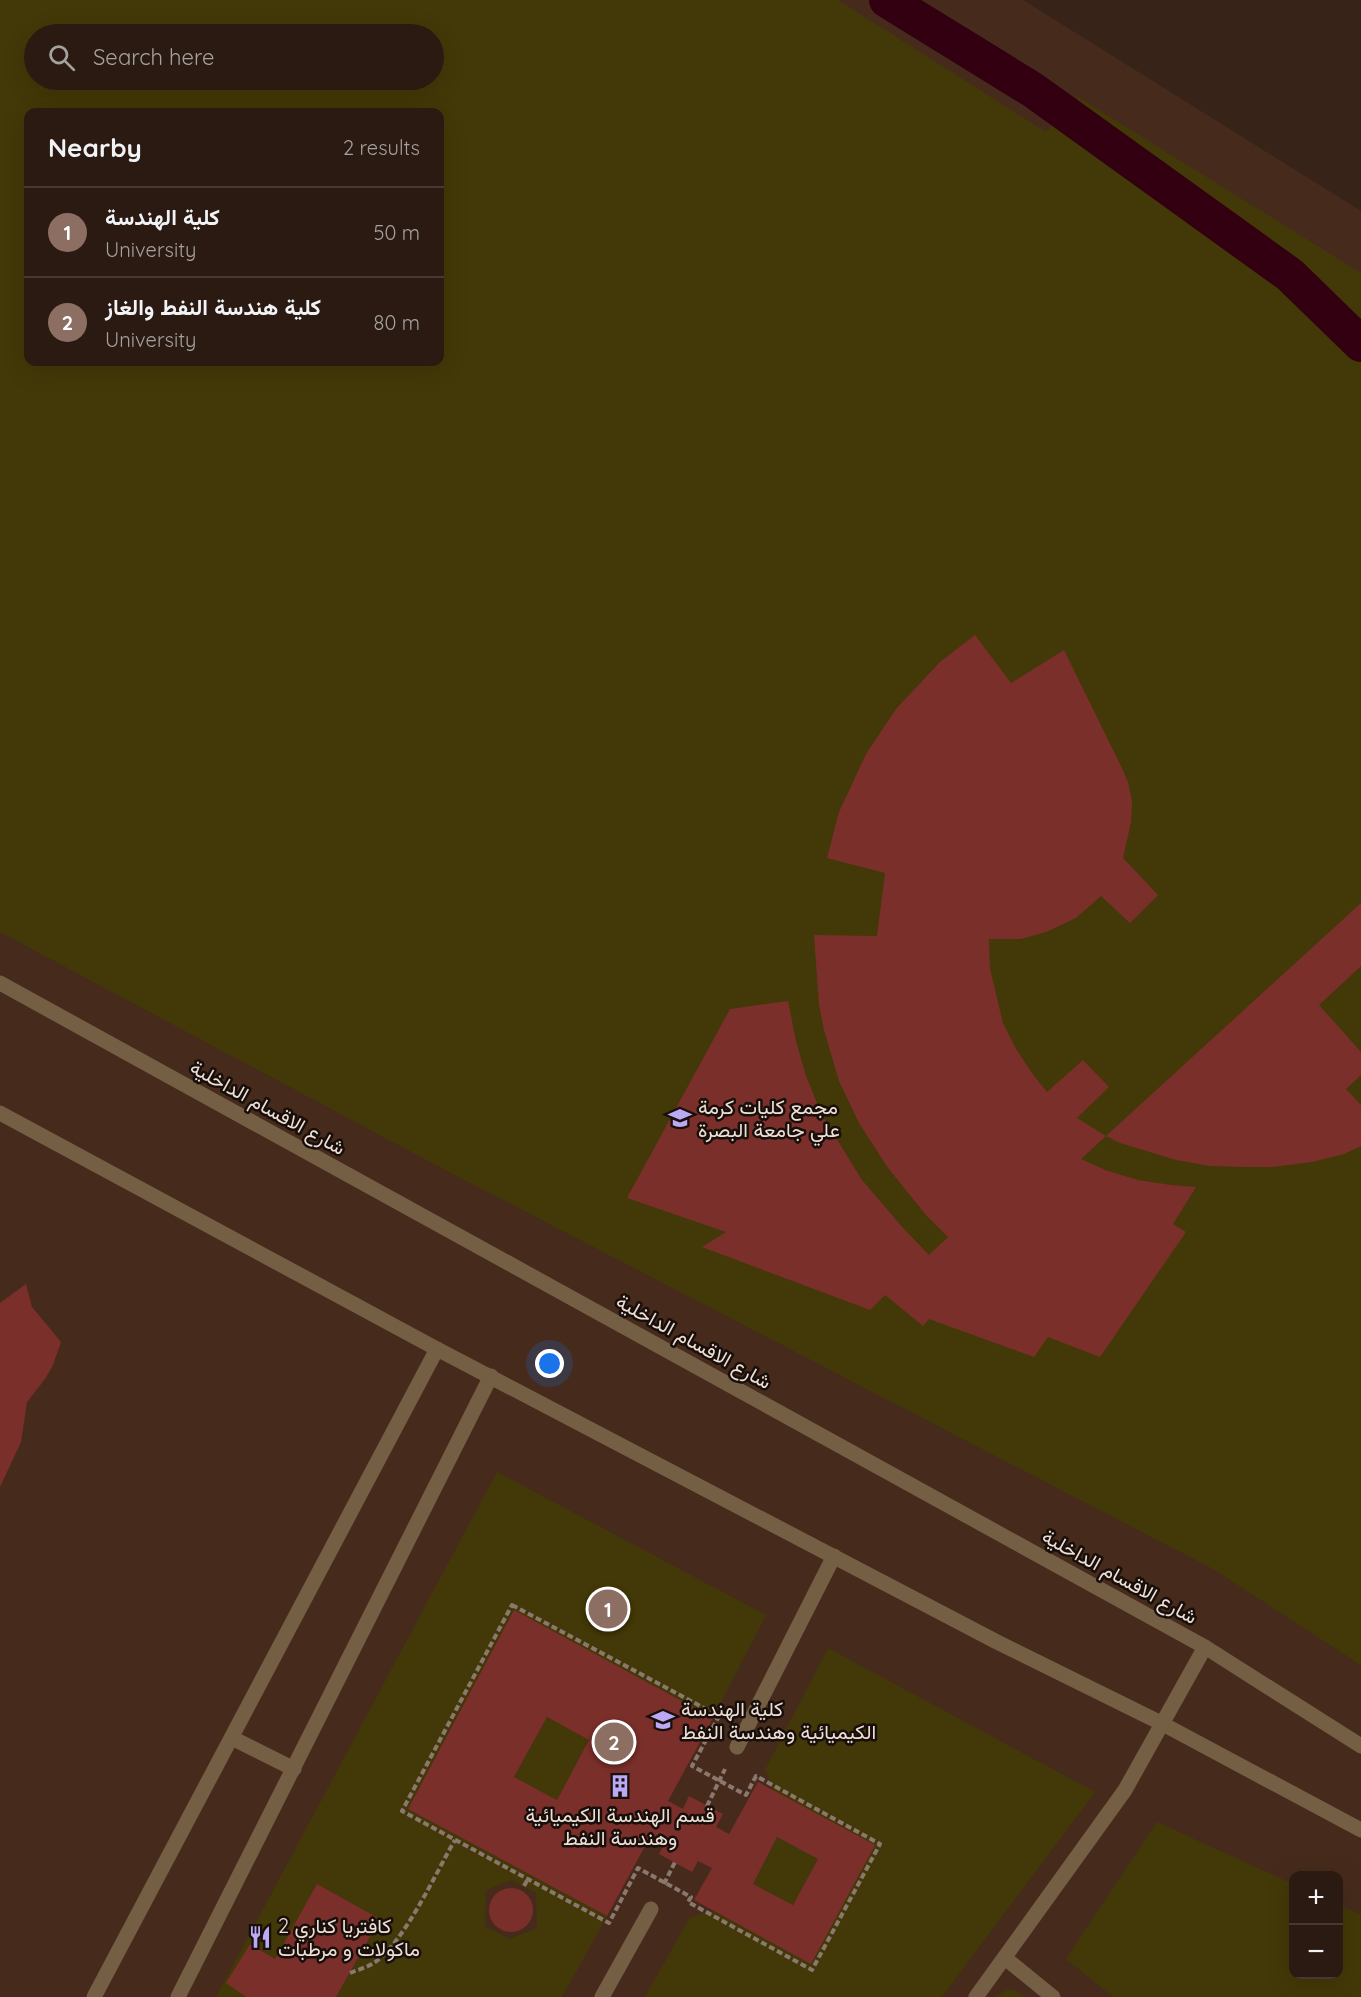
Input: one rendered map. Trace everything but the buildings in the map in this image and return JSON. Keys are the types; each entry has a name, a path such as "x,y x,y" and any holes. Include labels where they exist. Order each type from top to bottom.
{"street":[{"name":"شارع الاقسام الداخلية","path":"0,983 1205,1647 1361,1746"},
{"path":"0,1113 437,1349 1068,1678 1161,1723 1361,1830"},
{"path":"94,1997 437,1349"},
{"path":"178,1997 491,1376"},
{"path":"736,1747 834,1556"},
{"path":"976,1997 1125,1790 1205,1647"},
{"path":"232,1738 294,1769"},
{"path":"602,1997 651,1909"},
{"path":"1005,1958 1053,1997"}],"path":[{"path":"512,1605 719,1716 692,1766 719,1781 746,1795 756,1776 880,1844 812,1970 688,1902 691,1897 638,1868 609,1923 402,1811 512,1605"},
{"path":"707,1806 736,1747"},
{"path":"350,1973 372,1964 387,1951 402,1932 455,1840"},
{"path":"524,1886 528,1879"}],"shaded area":[{"name":"مجمع كليات كرمة علي جامعة البصرة","path":"0,0 1023,0 1361,211 1361,1997 0,1997"},
{"name":"مجمع كليات كرمة علي جامعة البصرة","path":"0,0 838,0 1046,132 1078,97 1361,273 1361,1665 1213,1569 432,1163 0,932"},
{"path":"497,1472 766,1615 713,1718 513,1611 408,1809 607,1916 562,1997 336,1997 380,1919 317,1884 275,1959 250,1944 227,1983 246,1997 216,1997","holes":["512,1880 536,1893 537,1928 510,1939 485,1926 486,1890"]},
{"path":"828,1648 1095,1792 942,1997 645,1997 690,1917 713,1911 811,1963 874,1845 774,1791 765,1770"},
{"path":"547,1717 589,1740 557,1800 514,1777"},
{"path":"1157,1822 1289,1882 1289,1979 1343,1979 1343,1907 1361,1915 1361,1997 1113,1997 1066,1959"},
{"path":"777,1837 818,1859 793,1905 753,1884"},
{"path":"1008,1990 1014,1990 1025,1997 993,1997"}],"waterway":[{"path":"887,0 1033,90 1290,275 1361,344"}],"place":[{"name":"مجمع كليات كرمة علي جامعة البصرة","path":"680,1118"},
{"name":"كلية الهندسة","path":"608,1609"},
{"name":"كلية الهندسة الكيميائية وهندسة النفط","path":"663,1720"},
{"name":"كلية هندسة النفط والغاز","path":"614,1742"},
{"name":"قسم الهندسة الكيميائية وهندسة النفط","path":"620,1786"},
{"name":"كافتريا كناري 2 ماكولات و مرطبات","path":"260,1937"}]}
